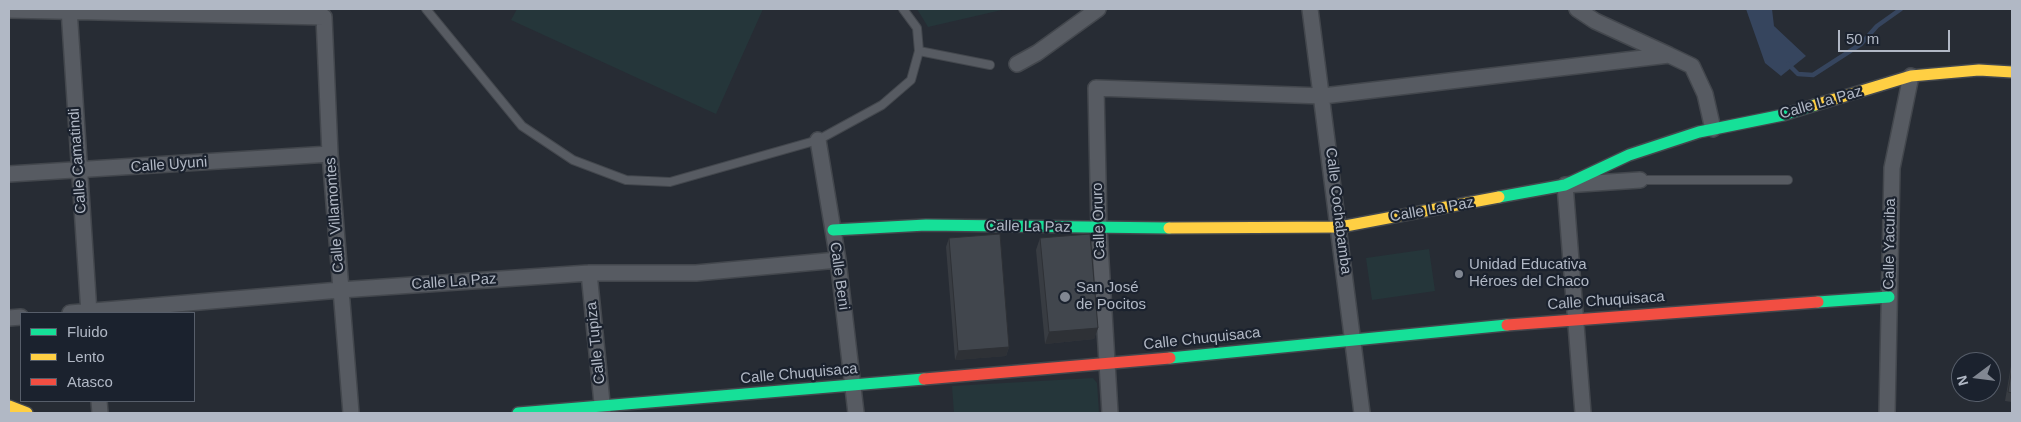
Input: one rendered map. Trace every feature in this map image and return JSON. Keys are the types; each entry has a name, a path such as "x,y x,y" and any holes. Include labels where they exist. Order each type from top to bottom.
{"main road":[{"name":"Calle La Paz","path":"833,230 926,225 1098,228 1340,227 1565,185 1629,155 1713,130 1782,115 1911,76 1979,70 2012,72"},
{"name":"Calle Chuquisaca","path":"518,413 602,410 852,384 1106,364 1354,338 1576,318 1889,297"},
{"path":"9,406 27,413"}],"street":[{"path":"1017,64 1037,53 1098,9"},
{"name":"Calle Cochabamba","path":"1310,9 1340,227 1362,413"},
{"path":"1577,9 1595,21 1692,66 1705,94 1713,130"},
{"path":"9,10 327,13"},
{"name":"Calle Camatindi","path":"69,10 89,312"},
{"name":"Calle Villamontes","path":"327,13 330,154 351,413"},
{"path":"1323,96 1669,55"},
{"name":"Calle Yacuiba","path":"1887,413 1892,168 1911,76"},
{"name":"Calle Oruro","path":"1110,413 1098,228 1096,88 1323,96"},
{"name":"Calle Beni","path":"818,140 838,260 856,413"},
{"name":"Calle Uyuni","path":"9,174 330,154"},
{"path":"1583,413 1565,185 1640,180"},
{"name":"Calle La Paz","path":"100,312 340,290 589,273 696,273 838,260"},
{"name":"Calle Tupiza","path":"589,273 602,410"}],"lane":[{"path":"426,9 522,126 573,160 626,180 670,182 818,140 882,105 911,80 919,51 917,28 903,9"},
{"path":"919,51 990,66"},
{"path":"1640,180 1788,180"}],"shaded area":[{"path":"517,9 763,9 716,114 511,20"},
{"path":"917,9 1006,9 928,27"},
{"path":"1429,249 1435,291 1372,300 1366,258"},
{"path":"1093,378 1097,383 1099,413 954,413 952,386"}],"water":[{"path":"1746,9 1772,9 1774,26 1806,56 1781,76 1765,63"}],"building":[{"path":"1000,234 1009,347 958,351 949,238"},
{"path":"1090,234 1098,328 1049,332 1040,238"},
{"path":"2012,368 2012,393 2008,392"}],"waterway":[{"path":"1788,64 1798,74 1813,75 1861,44 1877,26 1901,9"}],"traffic: fast":[{"path":"1499,197 1565,185 1629,155 1699,132 1783,115 1815,105"},
{"path":"833,230 926,225 1169,228"},
{"path":"1818,302 1889,297"},
{"path":"1170,358 1507,325"},
{"path":"518,413 924,379"}],"traffic: slow":[{"path":"1815,105 1911,76 1979,70 2012,72"},
{"path":"1169,228 1340,227 1499,197"},
{"path":"9,406 27,413"}],"traffic: jam":[{"path":"1507,325 1818,302"},
{"path":"924,379 1170,358"}],"place":[{"name":"Unidad Educativa Héroes del Chaco","path":"1459,274"},
{"name":"San José de Pocitos","path":"1065,297"}]}
